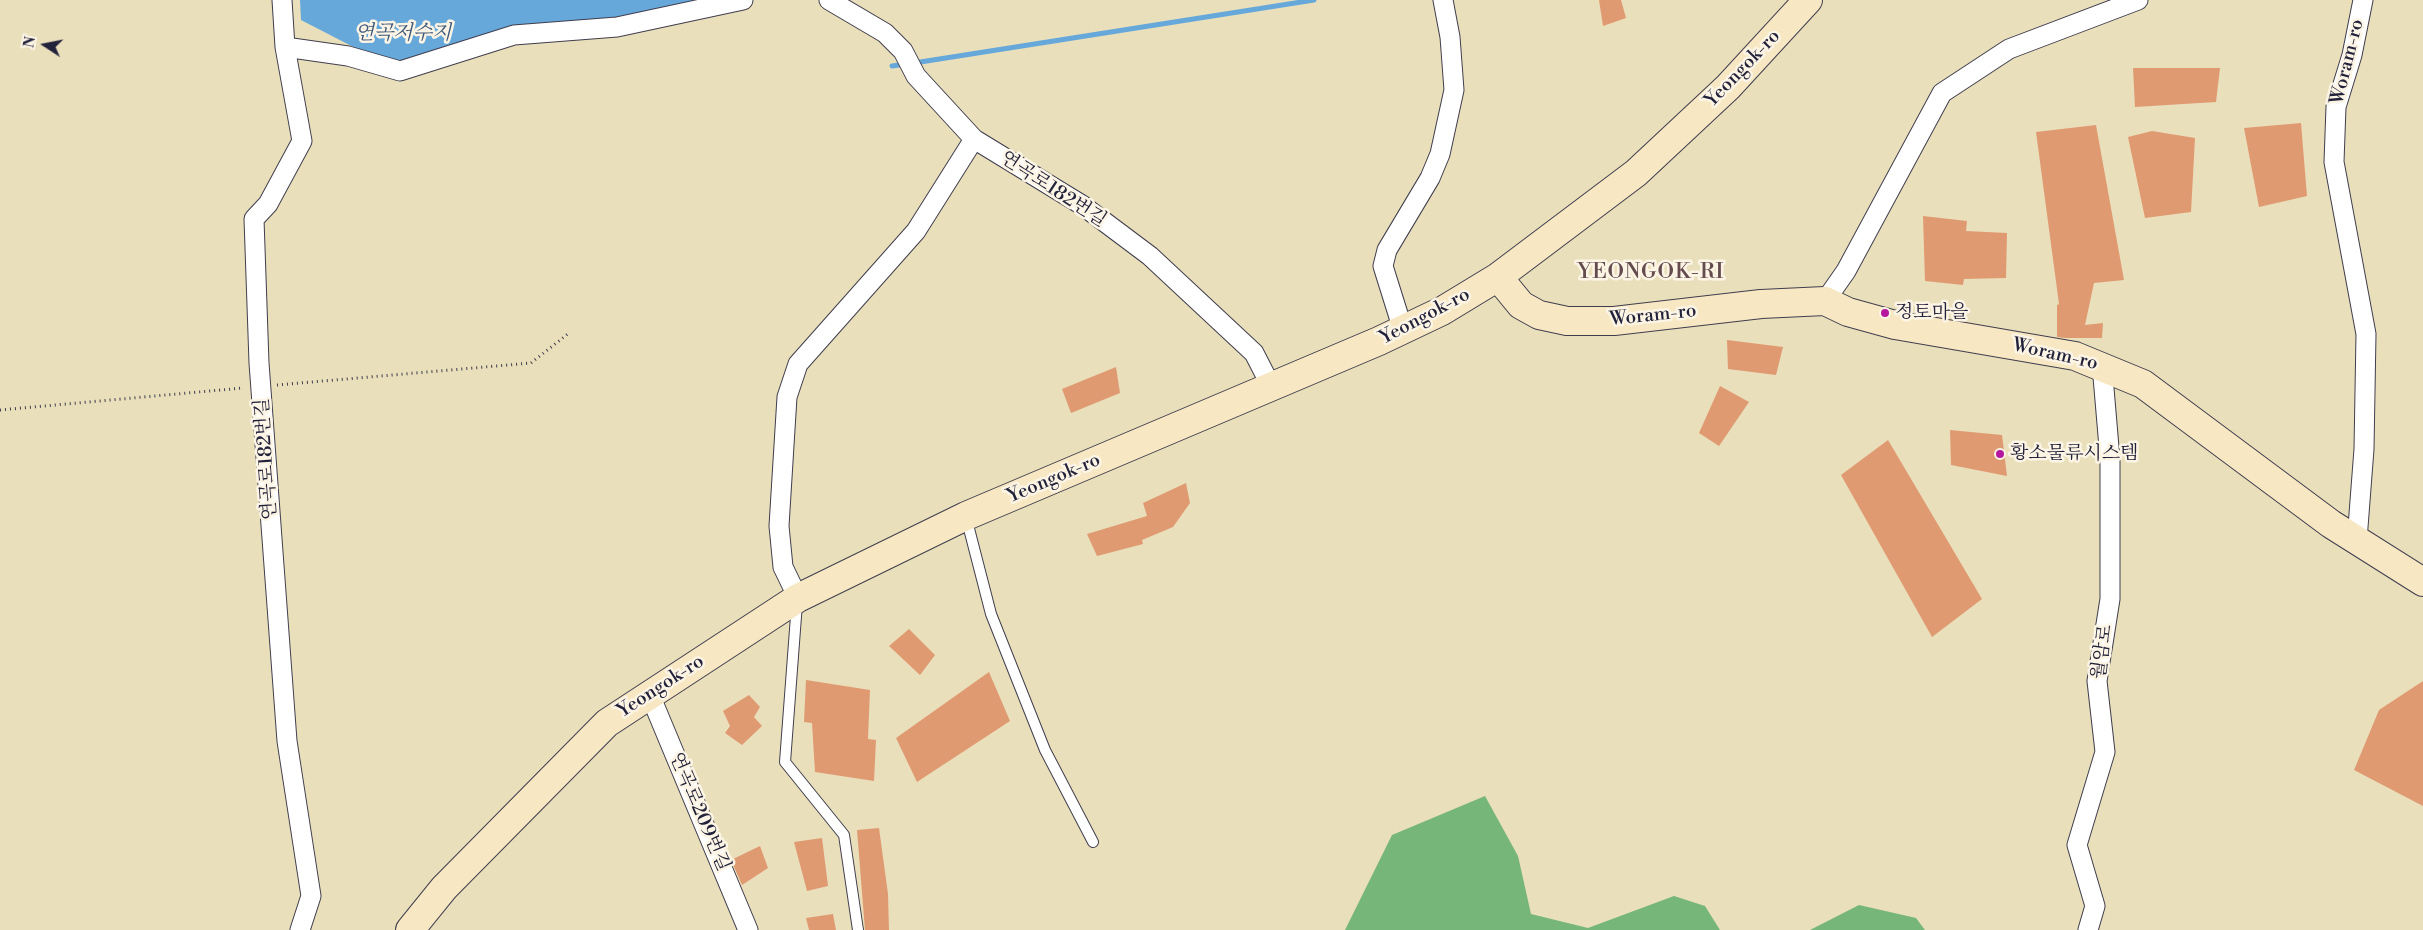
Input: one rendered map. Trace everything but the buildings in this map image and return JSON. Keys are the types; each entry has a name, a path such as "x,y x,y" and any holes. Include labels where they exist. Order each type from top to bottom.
{"street":[{"name":"연곡로182번길","path":"282,0 285,48 302,141 268,204 254,219 262,386 287,742 311,896 300,930"},
{"path":"285,48 348,56 400,71 514,35 617,27 743,0"},
{"name":"연곡로182번길","path":"829,0 885,33 903,51 916,76 974,140 1082,205 1150,256 1254,353 1272,388"},
{"path":"1403,330 1383,266 1386,250 1430,178 1440,154 1454,90 1450,37 1444,0"},
{"name":"Yeongok-ro","path":"410,930 444,888 607,723 798,598 966,516 1272,388 1442,311 1498,277 1636,173 1728,87 1808,0"},
{"path":"1825,301 1846,271 1942,93 2009,49 2138,0"},
{"name":"Woram-ro","path":"2357,540 2364,449 2366,334 2334,162 2336,107 2352,54 2363,0"},
{"path":"798,598 784,567 780,526 787,397 798,364 916,230 974,140"},
{"name":"Woram-ro","path":"1498,277 1521,305 1539,315 1567,321 1614,320 1769,303 1825,301 1868,319 2075,356 2102,365 2144,384 2253,468 2357,540 2423,582"},
{"name":"월암로","path":"2088,930 2095,906 2077,845 2105,752 2097,681 2110,599 2110,459 2102,365"},
{"name":"연곡로209번길","path":"650,695 748,930"}],"lane":[{"path":"966,516 991,614 1045,750 1093,842"},
{"path":"798,598 786,762 844,835 858,930"}],"path":[{"path":"0,410 531,363 569,333"}],"green space":[{"path":"1485,796 1518,856 1531,914 1588,928 1674,896 1705,906 1720,930 1345,930 1392,835"},
{"path":"1859,905 1916,918 1925,930 1810,930"}],"water":[{"name":"연곡저수지","path":"300,0 719,0 514,35 400,71 301,20"}],"waterway":[{"path":"914,63 1314,0"},
{"path":"892,66 906,64"}],"place":[{"name":"정토마을","path":"1885,313"},
{"name":"황소물류시스템","path":"2000,454"}],"district":[{"name":"YEONGOK-RI","path":"1651,273"}]}
